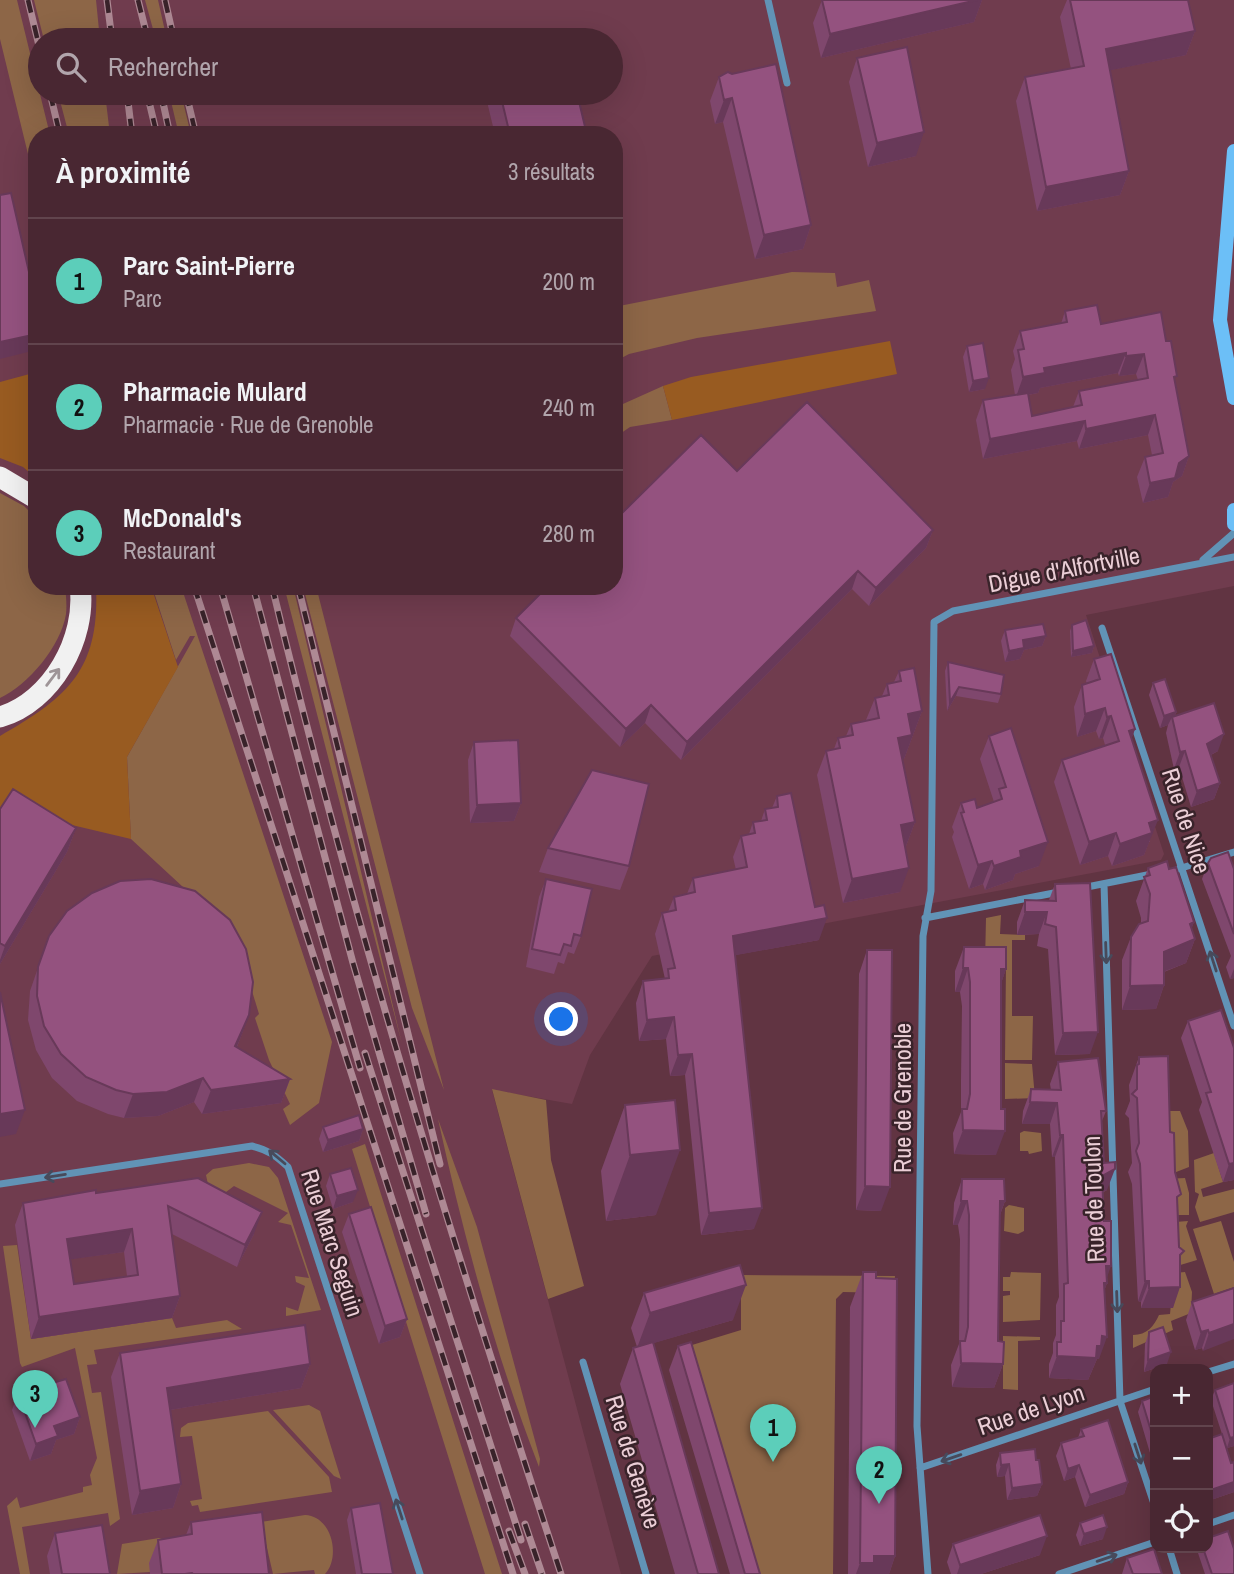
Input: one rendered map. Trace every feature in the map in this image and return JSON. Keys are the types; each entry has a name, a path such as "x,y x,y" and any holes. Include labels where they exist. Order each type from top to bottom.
{"highway":[{"path":"0,477 28,494"},
{"path":"0,717 35,699 57,673 75,642 81,595"}],"street":[{"path":"768,0 787,83"},
{"path":"1234,151 1220,320 1234,398"},
{"path":"1234,510 1234,524"},
{"path":"1203,561 1234,533"},
{"name":"Digue d'Alfortville","path":"934,622 953,611 1234,557"},
{"name":"Rue de Grenoble","path":"928,1574 917,1426 925,918 931,891 934,622"},
{"name":"Rue de Nice","path":"1102,628 1234,1026"},
{"path":"1171,871 1234,852"},
{"path":"925,918 1159,873"},
{"name":"Rue de Toulon","path":"1104,884 1120,1401 1150,1492"},
{"name":"Rue Marc Seguin","path":"0,1184 251,1146 270,1150 276,1155 288,1167 420,1574"},
{"name":"Rue de Genève","path":"583,1362 646,1574"},
{"path":"1213,1370 1234,1364"},
{"name":"Rue de Lyon","path":"920,1468 1150,1391"},
{"path":"1213,1522 1234,1515"},
{"path":"1059,1574 1150,1544"},
{"path":"1171,1553 1177,1574"}],"shaded area":[{"path":"0,0 1234,0 1234,586 1086,615 1164,854 1161,860 652,956 590,1055 572,1104 492,1090 621,1574 0,1574 0,18 34,126 28,126 28,595 623,595 623,126 41,126 34,105 623,105 623,28 28,28 28,86"},
{"path":"0,0 17,0 28,45 28,105 43,105 48,126 28,126 28,154 0,39"},
{"path":"34,0 96,0 99,28 41,28"},
{"path":"145,0 158,0 164,28 153,28"},
{"path":"61,105 106,105 109,126 67,126"},
{"path":"172,105 184,105 189,126 177,126"},
{"path":"792,272 835,273 837,287 869,280 876,311 697,338 623,357 623,305"},
{"path":"890,341 897,374 672,420 663,386 691,377"},
{"path":"28,374 28,471 0,458 0,382"},
{"path":"663,386 672,420 630,427 623,432 623,404"},
{"path":"0,493 28,510 28,595 65,595 66,614 58,639 42,663 21,684 0,698"},
{"path":"96,595 154,595 178,667 127,757 131,839 0,808 0,736 44,708 75,678 92,639"},
{"path":"155,595 184,595 332,1042 319,1103 290,1125 283,1109 290,1104 269,1060 255,1018 259,1014 235,935 131,839 127,757 195,636 190,636 176,660"},
{"path":"286,595 295,595 402,1044"},
{"path":"305,595 318,595 444,1090 412,1008"},
{"path":"1001,915 1000,934 1025,935 1025,940 1012,940 1012,1016 1033,1016 1032,1060 1005,1060 1006,964 985,963 986,918"},
{"path":"1005,1063 1032,1064 1035,1098 1005,1099"},
{"path":"492,1089 546,1100 551,1160 584,1286 548,1299"},
{"path":"1165,1111 1180,1111 1188,1131 1189,1167 1171,1174"},
{"path":"438,1119 477,1227 540,1459 539,1467 508,1381 482,1295"},
{"path":"1020,1133 1041,1133 1042,1151 1029,1154 1028,1151 1020,1151"},
{"path":"365,1144 502,1574 485,1574 352,1149"},
{"path":"1214,1153 1223,1182 1201,1189 1203,1197 1234,1189 1234,1212 1200,1222 1195,1207 1199,1194 1195,1192 1194,1160"},
{"path":"249,1163 269,1167 278,1178 321,1310 286,1316 286,1307 298,1311 305,1286 296,1282 295,1276 309,1278 291,1225 278,1222 288,1213 234,1186 222,1195 209,1189 206,1175 213,1169"},
{"path":"1185,1178 1189,1193 1189,1215 1173,1215 1166,1179"},
{"path":"1009,1205 1024,1208 1024,1231 1018,1234 1004,1231 1005,1208"},
{"path":"1188,1221 1186,1226 1197,1260 1177,1266 1175,1222"},
{"path":"1221,1221 1234,1262 1234,1287 1214,1294 1193,1229"},
{"path":"17,1245 31,1339 172,1318 176,1328 227,1320 242,1329 94,1350 97,1364 87,1365 92,1393 101,1392 120,1519 110,1526 108,1513 22,1527 30,1574 20,1574 7,1506 17,1497 20,1508 83,1492 83,1487 92,1485 90,1475 97,1458 75,1348 22,1367 20,1363 3,1246"},
{"path":"1011,1272 1041,1273 1040,1320 1003,1322 1003,1296 1010,1295 1010,1291 1003,1291 1003,1277 1010,1277"},
{"path":"1185,1272 1192,1292 1191,1313 1171,1321 1173,1330 1133,1348 1133,1335 1149,1329 1159,1315 1170,1314 1174,1273"},
{"path":"741,1275 895,1276 893,1293 843,1292 836,1299 833,1574 746,1574 679,1349 741,1330"},
{"path":"1003,1336 1040,1337 1040,1340 1018,1341 1018,1390 1003,1389"},
{"path":"309,1405 320,1411 341,1479 334,1476 273,1410"},
{"path":"268,1411 329,1477 332,1492 200,1512 198,1505 192,1506 190,1501 202,1499 192,1436 180,1437 181,1428 188,1423"},
{"path":"305,1515 322,1522 327,1530 333,1548 330,1567 325,1574 315,1574 314,1570 273,1574 261,1522"},
{"path":"162,1539 165,1561 150,1572 117,1574 122,1544"}],"building":[{"path":"822,0 977,0 830,34"},
{"path":"1070,0 1188,0 1195,31 1106,49 1129,171 1046,187 1025,77 1084,66"},
{"path":"907,47 924,132 877,143 857,58"},
{"path":"776,64 811,225 764,235 732,98 724,100 719,77 728,72 732,74"},
{"path":"503,105 580,105 585,126 508,126"},
{"path":"11,193 28,268 28,336 0,342 0,195"},
{"path":"1097,305 1101,324 1161,312 1166,341 1171,341 1177,376 1174,377 1189,456 1179,463 1175,478 1150,483 1145,457 1163,453 1155,415 1086,429 1085,421 990,439 983,400 1028,393 1032,416 1082,405 1079,391 1148,378 1144,354 1126,356 1126,353 1044,368 1045,373 1023,377 1018,350 1024,349 1020,331 1067,322 1065,311"},
{"path":"983,343 989,378 973,381 967,346"},
{"path":"807,402 933,530 876,588 858,571 687,742 651,705 626,729 516,618 539,595 623,595 623,512 701,435 737,471"},
{"path":"1086,620 1094,646 1073,651 1072,625"},
{"path":"1043,624 1046,636 1023,640 1024,648 1009,651 1005,630"},
{"path":"1111,654 1135,729 1129,731 1158,820 1149,823 1152,833 1120,844 1116,833 1089,842 1062,760 1119,741 1111,716 1107,717 1105,708 1085,714 1082,685 1100,679 1094,659"},
{"path":"948,662 1004,675 1001,694 959,687 950,702"},
{"path":"914,668 922,711 908,714 912,735 898,738 915,822 901,825 909,868 852,879 826,751 840,748 838,738 853,735 851,724 879,718 875,698 889,695 887,684 901,681 899,671"},
{"path":"1165,679 1176,712 1164,716 1153,683"},
{"path":"1214,703 1224,734 1207,744 1220,783 1197,791 1185,751 1180,752 1172,717"},
{"path":"1011,728 1048,842 1020,851 1021,857 994,866 992,861 978,865 961,813 964,812 961,803 975,799 977,808 1002,799 999,789 1006,787 989,736"},
{"path":"518,740 521,803 477,805 474,742"},
{"path":"592,770 649,784 629,866 548,848"},
{"path":"13,789 76,828 5,946 0,943 0,809"},
{"path":"791,793 815,907 824,905 827,918 733,936 762,1208 709,1213 692,1054 678,1055 674,1017 647,1020 643,981 669,978 668,969 675,968 662,913 676,910 674,897 695,892 693,878 747,867 741,836 755,833 753,822 767,820 765,809 778,807 777,796"},
{"path":"1228,852 1234,869 1234,934 1208,863 1211,858"},
{"path":"1167,861 1169,869 1176,867 1194,922 1190,924 1195,939 1164,952 1164,985 1130,986 1131,937 1139,924 1148,921 1150,894 1144,877 1150,875 1148,868"},
{"path":"151,879 195,891 230,920 246,949 253,982 249,1015 235,1046 290,1079 211,1090 203,1078 167,1092 133,1094 86,1077 61,1054 44,1026 37,996 38,967 49,936 67,911 92,893 120,881"},
{"path":"546,879 592,889 581,936 574,934 571,946 564,944 560,955 532,949"},
{"path":"1090,883 1098,1032 1063,1033 1056,927 1045,924 1047,912 1025,912 1025,900 1056,901 1055,884"},
{"path":"964,947 1006,947 1006,969 1001,969 1001,1109 1005,1109 1005,1131 963,1130 962,1109 967,1109 970,1094 970,982 968,968 963,968"},
{"path":"867,950 892,950 890,1187 865,1186"},
{"path":"0,992 25,1110 0,1114"},
{"path":"1221,1010 1234,1048 1234,1163 1229,1164 1206,1093 1211,1092 1188,1021"},
{"path":"1168,1056 1170,1132 1174,1133 1175,1172 1181,1194 1177,1197 1179,1247 1184,1251 1180,1255 1180,1287 1149,1288 1149,1281 1145,1281 1140,1164 1136,1151 1139,1143 1137,1098 1132,1094 1137,1089 1139,1057"},
{"path":"1098,1058 1106,1111 1101,1111 1104,1163 1115,1162 1115,1169 1102,1176 1104,1221 1111,1221 1111,1266 1106,1266 1107,1283 1104,1283 1107,1337 1102,1336 1101,1346 1097,1346 1096,1358 1057,1356 1057,1342 1061,1342 1061,1321 1064,1321 1064,1284 1068,1283 1063,1135 1060,1135 1057,1103 1030,1102 1031,1089 1061,1090 1058,1062"},
{"path":"675,1100 680,1150 630,1155 625,1105"},
{"path":"359,1115 363,1129 328,1140 323,1127"},
{"path":"351,1168 358,1190 337,1196 330,1174"},
{"path":"198,1178 262,1212 245,1245 168,1206 180,1296 39,1317 23,1203 96,1190 96,1193","holes":["132,1229 138,1275 74,1284 67,1239"]},
{"path":"962,1179 1004,1179 1005,1201 1000,1201 998,1341 1004,1342 1003,1364 961,1363 960,1341 965,1341 968,1327 969,1215 967,1201 961,1201"},
{"path":"371,1207 407,1319 385,1326 349,1214"},
{"path":"740,1265 746,1285 650,1313 644,1293"},
{"path":"863,1272 876,1272 876,1278 897,1279 895,1556 874,1556 874,1563 860,1563"},
{"path":"1234,1288 1234,1324 1209,1333 1208,1330 1201,1332 1192,1302"},
{"path":"305,1325 310,1364 167,1388 181,1484 140,1491 120,1353"},
{"path":"1163,1327 1171,1352 1148,1360 1149,1332"},
{"path":"653,1342 719,1574 698,1574 633,1348"},
{"path":"691,1342 760,1574 745,1574 678,1346"},
{"path":"66,1379 80,1417 54,1426 58,1436 36,1444 18,1393"},
{"path":"1234,1383 1234,1437 1230,1438 1215,1390"},
{"path":"1150,1398 1150,1427 1142,1401"},
{"path":"1108,1420 1128,1482 1090,1495 1079,1465 1068,1469 1061,1443 1084,1436 1081,1429"},
{"path":"1222,1434 1231,1463 1234,1462 1234,1482 1213,1489 1213,1437"},
{"path":"1035,1449 1042,1484 1012,1488 1009,1464 1001,1465 1000,1453"},
{"path":"380,1503 393,1574 362,1574 351,1508"},
{"path":"262,1512 269,1574 162,1574 158,1540 192,1534 191,1522"},
{"path":"1040,1515 1047,1536 960,1565 953,1544"},
{"path":"1103,1515 1107,1527 1084,1534 1080,1523"},
{"path":"102,1525 110,1574 62,1574 55,1533"},
{"path":"1228,1531 1234,1549 1234,1574 1212,1574 1205,1553 1213,1553 1213,1536"},
{"path":"1150,1550 1150,1553 1155,1553 1162,1574 1133,1574 1127,1558"}],"railway":[{"path":"28,0 35,28"},
{"path":"107,0 110,28"},
{"path":"138,0 145,28"},
{"path":"165,0 171,28"},
{"path":"53,105 58,126"},
{"path":"128,105 131,126"},
{"path":"150,105 155,126"},
{"path":"164,105 168,126"},
{"path":"189,105 194,126"},
{"path":"197,595 513,1574"},
{"path":"223,595 360,1068"},
{"path":"255,595 353,963 426,1214"},
{"path":"274,595 336,835 406,1083 561,1574"},
{"path":"300,595 440,1164"},
{"path":"365,1053 521,1540"},
{"path":"525,1524 542,1574"},
{"path":"509,1531 525,1574"}],"place":[{"name":"McDonald's","path":"35,1428"},
{"name":"Parc Saint-Pierre","path":"773,1462"},
{"name":"Pharmacie Mulard","path":"879,1504"}]}
